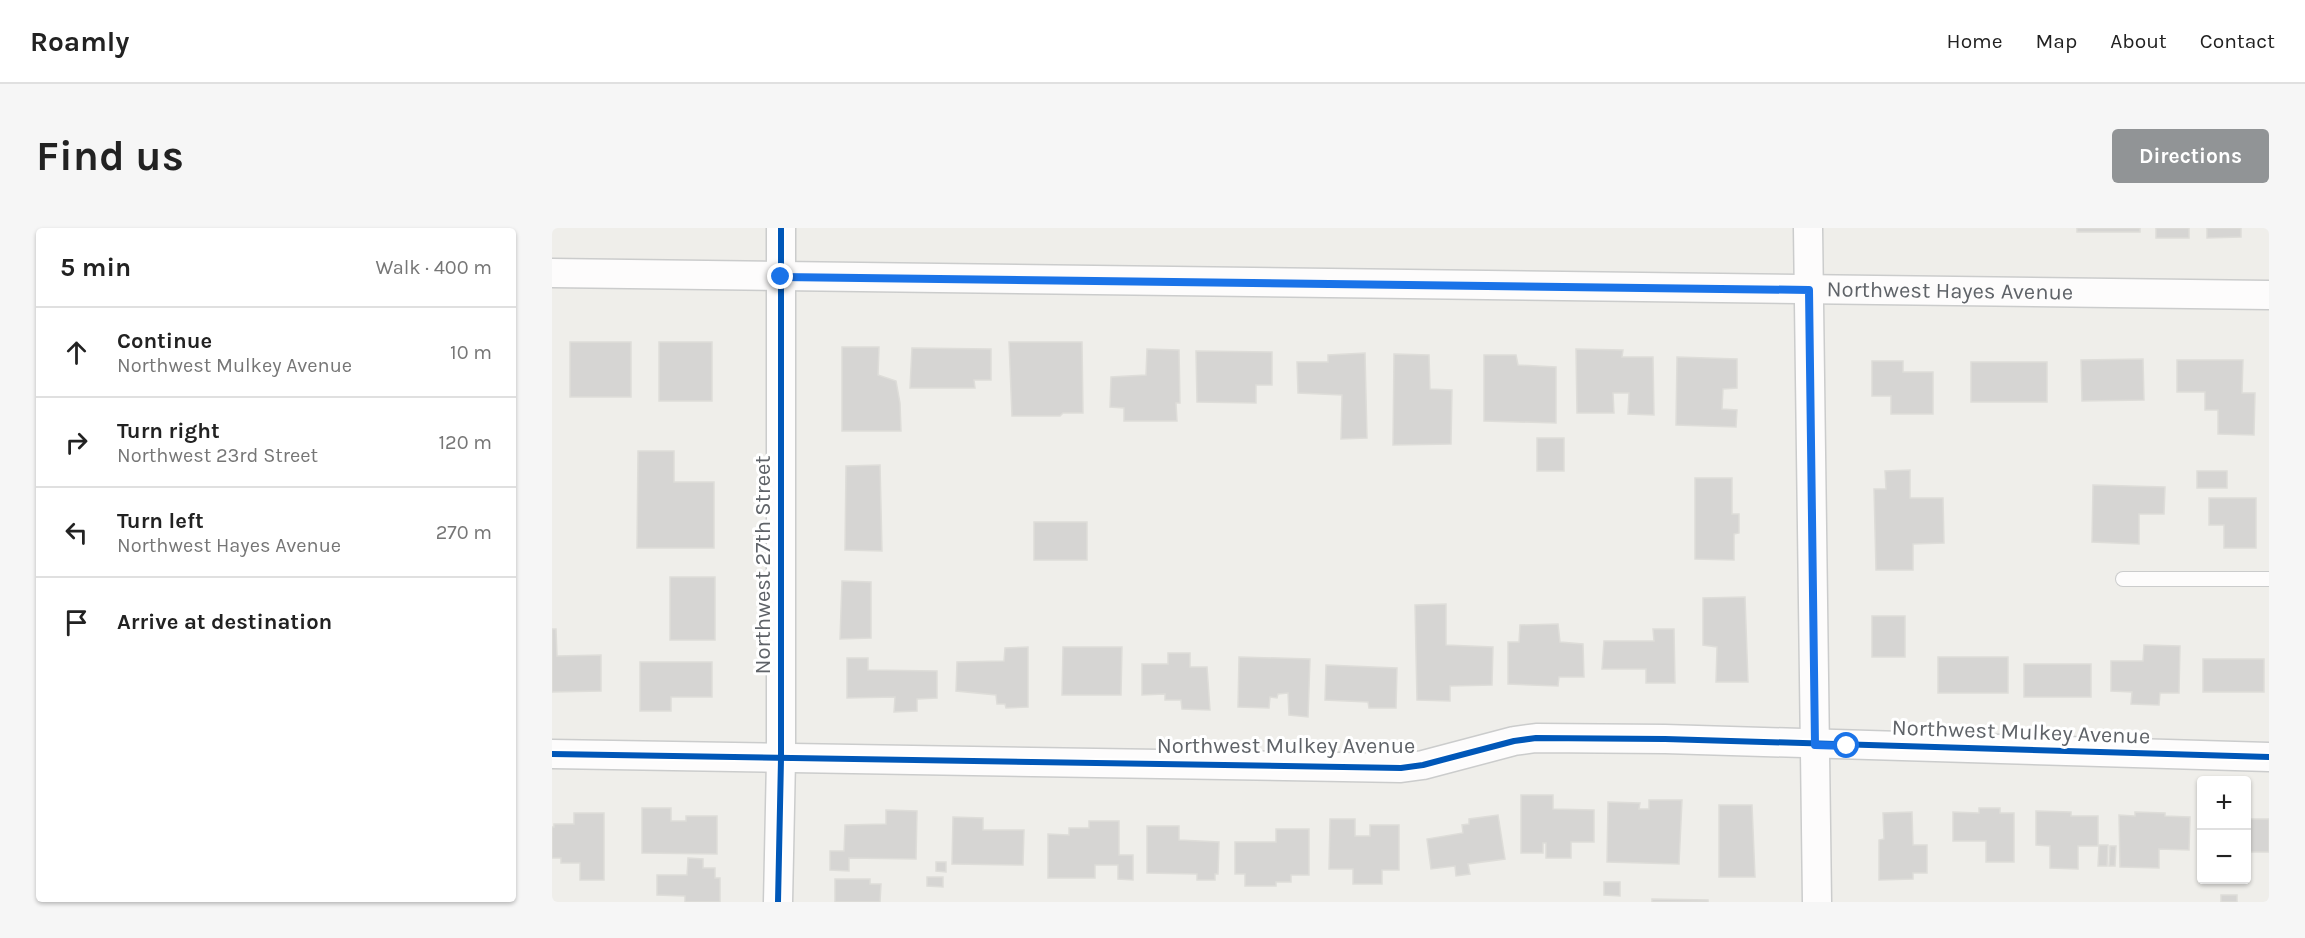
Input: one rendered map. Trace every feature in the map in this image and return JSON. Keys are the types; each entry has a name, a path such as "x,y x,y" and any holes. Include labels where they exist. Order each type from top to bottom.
{"street":[{"name":"Northwest 27th Street","path":"778,902 781,759 781,228"},
{"path":"1808,228 1817,902"},
{"name":"Northwest Hayes Avenue","path":"552,273 2269,295"},
{"name":"Northwest Mulkey Avenue","path":"552,754 1401,768 1423,765 1514,741 1536,738 1665,739 2269,757"}],"lane":[{"path":"2123,579 2269,579"}],"building":[{"path":"2077,228 2140,228 2140,232 2077,232"},
{"path":"2156,228 2189,228 2189,238 2156,238"},
{"path":"2207,228 2241,228 2241,237 2207,238"},
{"path":"570,342 631,342 631,397 570,397"},
{"path":"659,342 712,342 712,401 659,401"},
{"path":"1009,342 1082,342 1083,413 1063,413 1060,416 1012,416"},
{"path":"842,347 879,347 878,375 896,381 901,431 842,431"},
{"path":"912,348 991,349 991,380 974,380 975,388 910,388"},
{"path":"1147,349 1179,350 1180,403 1176,403 1177,421 1124,421 1124,408 1110,407 1111,377 1146,375"},
{"path":"1576,349 1623,350 1622,357 1653,357 1654,415 1628,414 1629,393 1613,393 1614,413 1577,413"},
{"path":"1196,351 1272,352 1272,385 1256,385 1256,403 1197,402"},
{"path":"1365,353 1367,438 1341,439 1342,395 1298,393 1297,362 1328,362 1328,355"},
{"path":"1394,354 1429,355 1430,389 1452,390 1451,444 1393,445"},
{"path":"1484,355 1516,355 1518,365 1556,367 1556,423 1484,421"},
{"path":"1677,357 1737,359 1737,388 1723,389 1722,409 1737,410 1736,427 1676,425"},
{"path":"2143,359 2144,400 2082,401 2081,360"},
{"path":"2177,360 2243,360 2242,393 2255,393 2254,435 2218,434 2218,410 2205,410 2205,392 2177,392"},
{"path":"1872,361 1903,361 1903,372 1933,372 1933,414 1891,414 1891,396 1872,396"},
{"path":"1971,362 2047,362 2047,402 1971,402"},
{"path":"1537,438 1564,438 1564,471 1537,471"},
{"path":"638,451 674,451 674,482 714,482 714,548 637,548"},
{"path":"880,465 882,551 845,550 846,466"},
{"path":"1910,470 1910,498 1943,498 1944,543 1913,544 1913,570 1876,570 1874,489 1886,489 1885,471"},
{"path":"2197,471 2227,471 2227,488 2197,488"},
{"path":"1695,478 1732,478 1732,514 1739,514 1739,533 1734,534 1734,560 1695,559"},
{"path":"2093,485 2165,487 2164,514 2139,514 2139,544 2092,542"},
{"path":"2209,498 2256,498 2256,548 2224,548 2224,525 2209,525"},
{"path":"1034,522 1087,522 1087,560 1034,560"},
{"path":"670,577 715,577 715,640 670,640"},
{"path":"842,581 871,582 871,638 840,639"},
{"path":"1745,597 1748,682 1716,682 1717,647 1703,645 1703,598"},
{"path":"1446,604 1446,645 1493,647 1492,685 1450,686 1450,701 1417,700 1415,605"},
{"path":"1872,616 1905,616 1905,657 1872,657"},
{"path":"1558,624 1560,642 1583,644 1584,677 1559,677 1558,686 1508,684 1508,642 1519,642 1520,625"},
{"path":"552,629 556,629 557,656 601,655 601,691 552,692"},
{"path":"1653,629 1674,629 1675,683 1646,683 1646,669 1602,669 1604,641 1654,641"},
{"path":"2144,645 2180,646 2179,693 2160,693 2159,705 2131,704 2132,692 2111,691 2111,661 2143,661"},
{"path":"1028,647 1028,707 1006,708 1005,704 997,704 996,695 956,691 957,662 1004,661 1005,648"},
{"path":"1063,647 1122,647 1121,695 1062,695"},
{"path":"1168,653 1190,653 1190,667 1207,667 1210,710 1182,709 1181,700 1165,700 1165,694 1142,695 1142,664 1168,664"},
{"path":"1239,657 1310,659 1308,717 1289,715 1288,693 1278,694 1277,698 1270,697 1269,708 1238,707"},
{"path":"1938,657 2008,657 2008,693 1938,693"},
{"path":"847,658 868,658 868,670 937,671 937,698 917,699 917,711 894,712 895,697 847,698"},
{"path":"2203,659 2264,659 2264,692 2203,692"},
{"path":"640,662 712,662 712,697 671,697 671,711 640,711"},
{"path":"2024,664 2091,664 2091,697 2024,697"},
{"path":"1326,665 1397,668 1396,708 1369,708 1368,702 1325,700"},
{"path":"1521,795 1553,795 1553,809 1594,810 1594,842 1571,842 1571,858 1546,858 1546,843 1543,843 1543,853 1521,853"},
{"path":"1649,800 1682,800 1679,864 1607,862 1608,802 1640,803 1639,809 1649,809"},
{"path":"1719,805 1752,805 1755,877 1719,877"},
{"path":"642,808 671,808 671,821 686,821 686,816 717,816 717,854 642,853"},
{"path":"1979,808 2000,808 2000,813 2014,813 2014,862 1986,862 1986,841 1953,841 1953,812 1979,813"},
{"path":"886,810 917,811 916,859 849,858 849,871 830,870 830,851 844,851 845,825 886,824"},
{"path":"2036,811 2071,812 2071,816 2098,816 2098,846 2078,846 2078,869 2050,868 2050,846 2036,845"},
{"path":"1912,812 1913,845 1927,845 1927,873 1913,873 1913,879 1879,880 1879,840 1884,839 1883,813"},
{"path":"2135,812 2190,817 2189,850 2159,849 2159,868 2120,867 2119,815 2135,816"},
{"path":"574,813 604,813 604,880 580,880 580,863 561,863 561,858 552,858 552,827 554,824 574,824"},
{"path":"1498,815 1505,859 1468,864 1470,874 1456,876 1455,866 1431,869 1427,839 1463,833 1462,825 1469,824 1469,819"},
{"path":"953,817 983,818 983,830 1024,830 1023,865 952,864"},
{"path":"1330,819 1355,819 1355,836 1370,836 1370,825 1399,825 1399,870 1382,870 1382,884 1353,884 1353,869 1329,869"},
{"path":"2251,819 2269,819 2269,852 2251,852"},
{"path":"1089,821 1119,821 1119,855 1133,855 1133,880 1118,879 1118,865 1095,865 1095,878 1048,878 1048,834 1069,835 1069,828 1089,828"},
{"path":"1147,826 1179,826 1179,840 1219,842 1218,874 1215,874 1215,880 1197,880 1197,874 1147,873"},
{"path":"1276,829 1309,829 1309,875 1291,875 1291,882 1276,882 1276,886 1245,886 1245,874 1235,874 1235,842 1276,842"},
{"path":"2099,845 2108,845 2107,866 2098,866"},
{"path":"2110,846 2116,846 2115,866 2109,866"},
{"path":"688,858 703,859 703,868 715,868 715,878 720,878 720,902 685,902 685,896 657,895 657,875 687,875"},
{"path":"936,862 946,862 946,872 936,871"},
{"path":"927,877 943,877 943,887 927,886"},
{"path":"835,879 870,879 870,884 881,884 880,902 835,902"},
{"path":"1604,882 1620,882 1620,896 1604,895"},
{"path":"2221,895 2237,895 2237,902 2221,902"},
{"path":"1652,899 1708,900 1708,902 1652,902"}],"cycle path":[{"path":"778,902 781,759 781,228"},
{"path":"552,754 1401,768 1423,765 1514,741 1536,738 1665,739 2269,757"}],"route":[{"path":"781,277 1809,290 1815,745 1847,746"}]}
